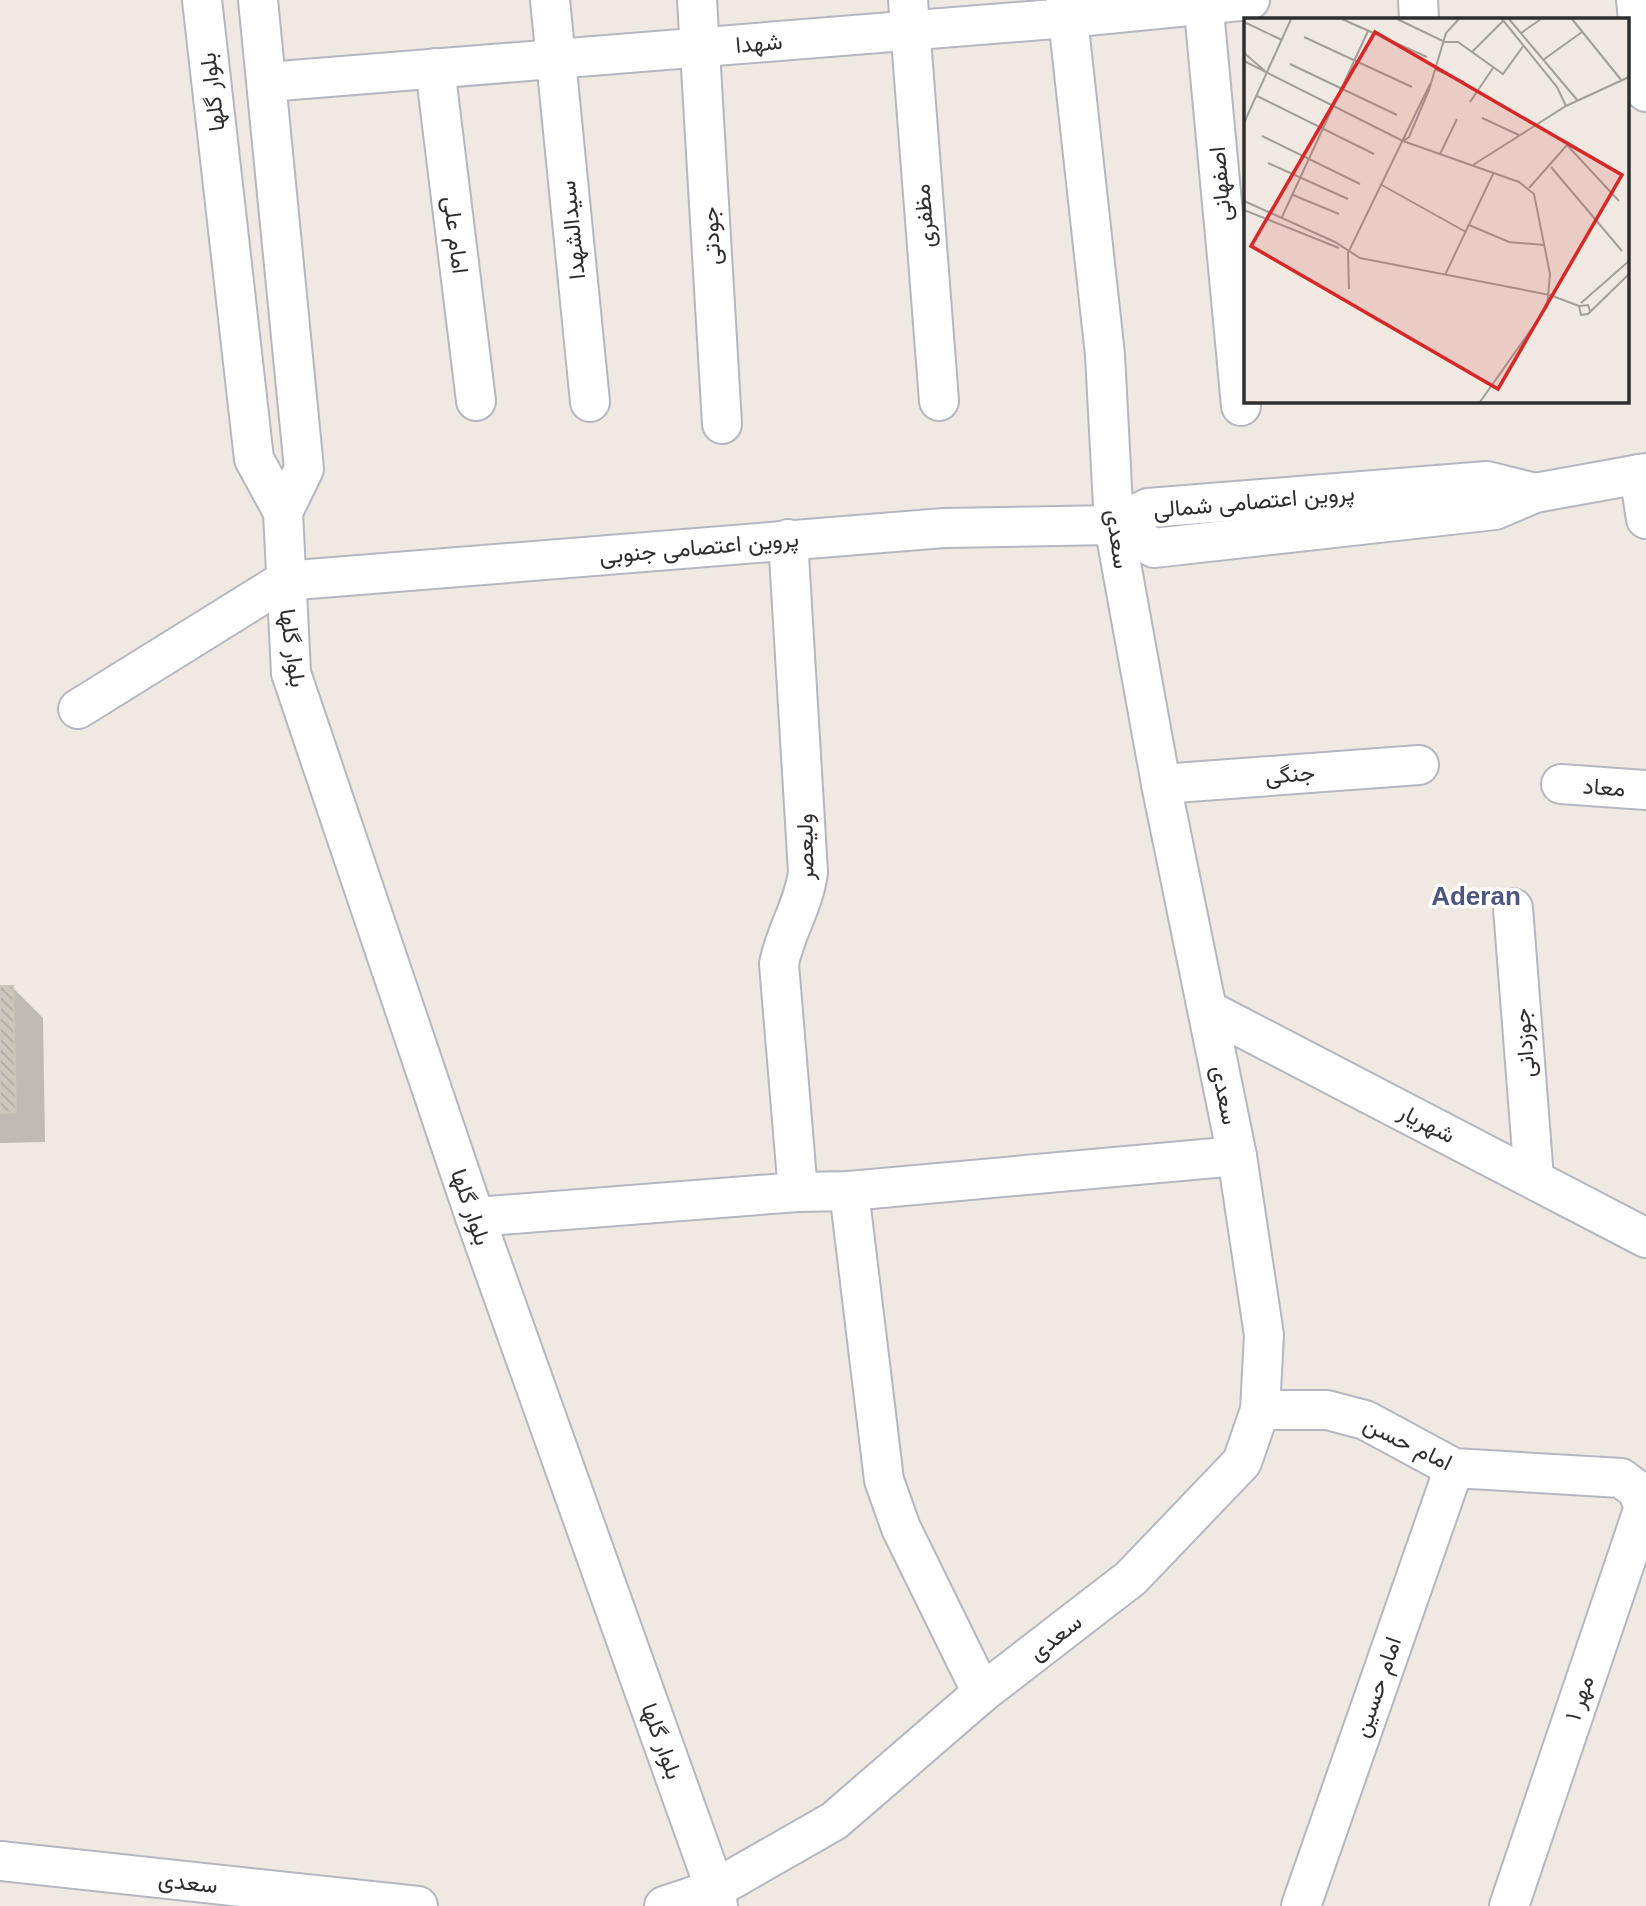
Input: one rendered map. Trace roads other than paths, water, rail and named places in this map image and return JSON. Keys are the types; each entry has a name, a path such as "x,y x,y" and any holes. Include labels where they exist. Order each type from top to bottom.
{"street":[{"name":"بلوار گلها","path":"202,0 254,459 282,512 291,673 475,1217 716,1898"},
{"name":"بلوار گلها","path":"258,0 304,469 282,512"},
{"name":"سیدالشهدا","path":"550,0 590,402"},
{"name":"جودتی","path":"696,0 701,47 722,424"},
{"name":"شهدا","path":"267,82 701,47 909,15 1250,0"},
{"path":"1418,0 1419,18"},
{"path":"1636,0 1646,92"},
{"name":"اصفهانی","path":"1203,2 1241,406"},
{"name":"سعدی","path":"664,1906 716,1898 834,1821 982,1693 1131,1578 1242,1461 1260,1410 1264,1335 1237,1156 1161,784 1114,525 1105,355 1067,9"},
{"name":"مظفری","path":"909,15 939,401"},
{"name":"امام علی","path":"435,68 476,401"},
{"path":"1642,473 1646,519"},
{"name":"پروین اعتصامی شمالی","path":"1114,525 1154,548 1495,510 1535,493 1642,473"},
{"name":"پروین اعتصامی جنوبی","path":"284,580 944,528 1114,525"},
{"name":"ولیعصر","path":"788,539 808,872 806,890 782,949 779,964 798,1192"},
{"path":"78,709 284,580"},
{"name":"جنگی","path":"1161,784 1419,765"},
{"name":"معاد","path":"1561,784 1646,790"},
{"name":"جوزدانی","path":"1513,908 1534,1178"},
{"name":"شهریار","path":"1208,1010 1646,1238"},
{"path":"475,1217 798,1192 849,1191 1237,1156"},
{"path":"849,1191 884,1480 901,1528 982,1693"},
{"name":"امام حسن","path":"1260,1410 1327,1410 1365,1420 1454,1468 1622,1478 1637,1490"},
{"name":"امام حسین","path":"1301,1906 1454,1468"},
{"name":"مهر ۱","path":"1509,1906 1644,1507 1637,1490"},
{"name":"سعدی","path":"0,1861 418,1906"}],"district":[{"name":"Aderan","path":"1476,896"}]}
